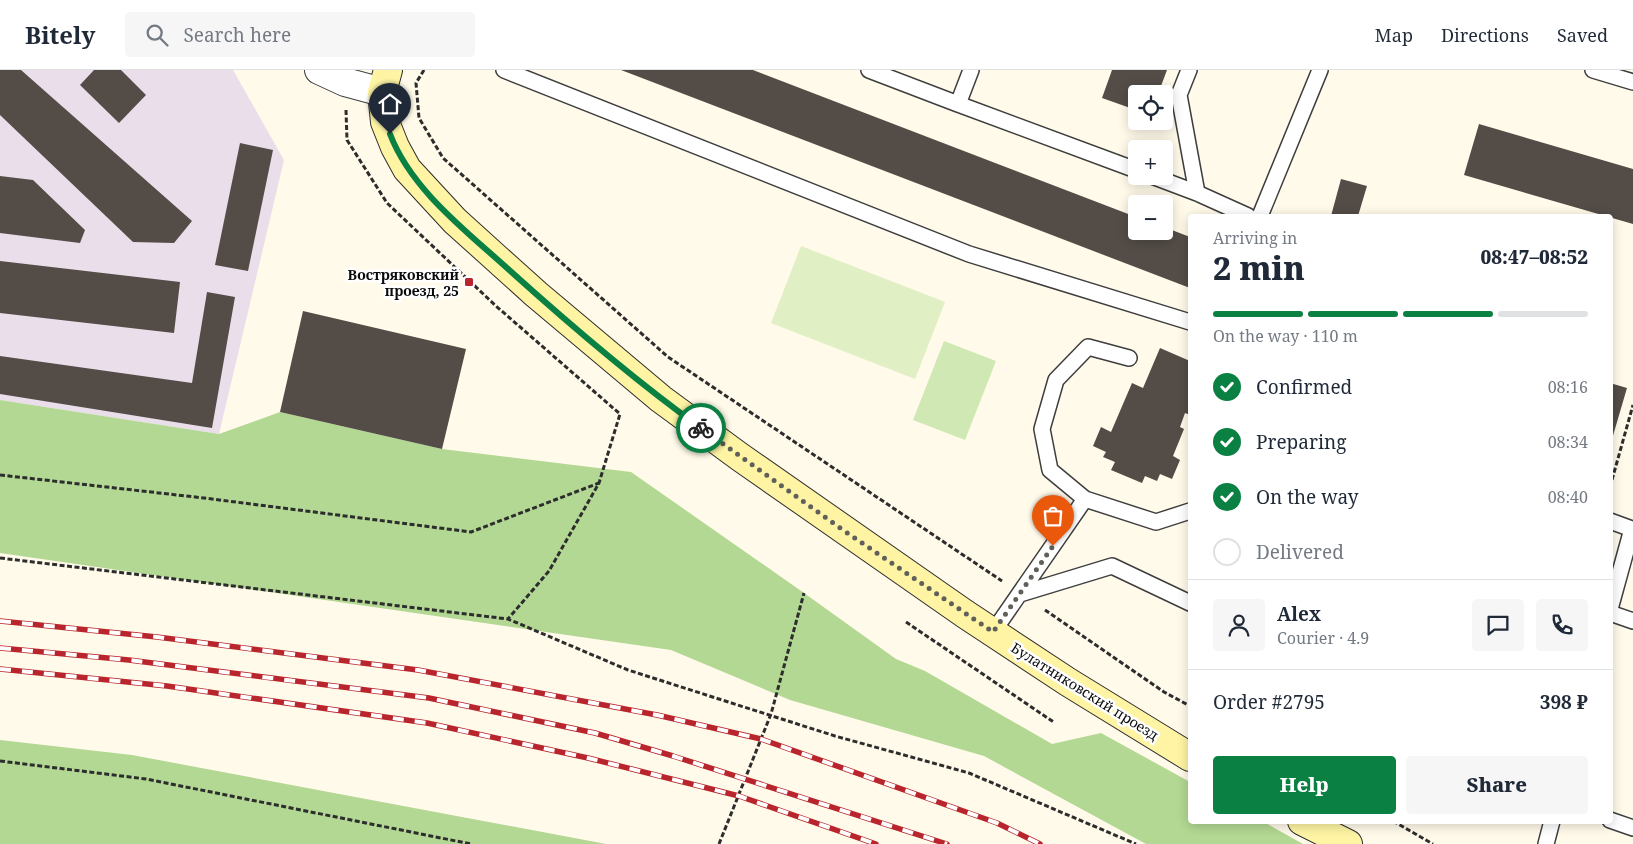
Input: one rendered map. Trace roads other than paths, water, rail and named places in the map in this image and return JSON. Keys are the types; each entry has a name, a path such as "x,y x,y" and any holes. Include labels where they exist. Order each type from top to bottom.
{"street":[{"path":"319,70 345,82 385,81"},
{"name":"Булатниковский проезд","path":"385,81 385,122 395,147 407,168 454,221 536,294 661,399 843,530 1068,682 1188,756"},
{"path":"1308,824 1348,844"}],"lane":[{"path":"504,70 969,254 1188,321"},
{"path":"869,70 1128,167"},
{"path":"958,104 971,70"},
{"path":"1189,70 1179,96 1197,193"},
{"path":"1261,214 1320,70"},
{"path":"1593,70 1633,82"},
{"path":"1173,184 1244,214"},
{"path":"1129,358 1088,347 1056,380 1042,429 1050,470 1085,498 1156,522 1188,513"},
{"path":"993,632 1085,498"},
{"path":"1613,522 1632,529 1613,600"},
{"path":"1020,594 1112,566 1188,602"},
{"path":"1613,612 1633,621"},
{"path":"1613,821 1633,828"},
{"path":"1546,844 1551,824"}],"railway":[{"path":"0,621 157,637 418,670 657,715 761,739 997,823 1040,844"},
{"path":"0,648 129,660 429,698 595,733 673,756 947,844"},
{"path":"0,669 167,686 427,723 588,758 739,796 876,844"}],"place":[{"name":"Востряковский проезд, 25","path":"469,282"}]}
